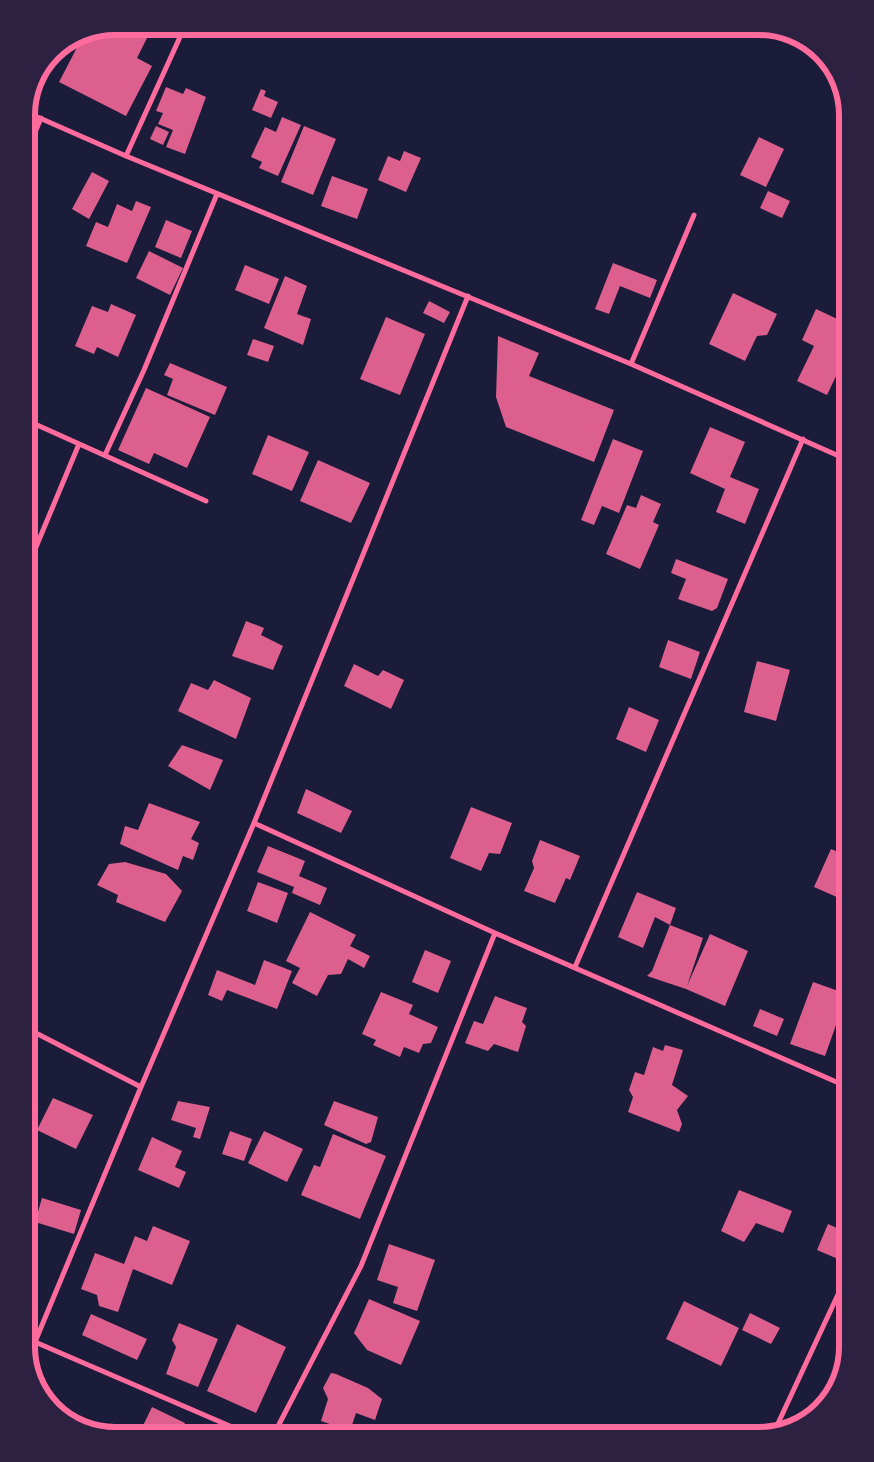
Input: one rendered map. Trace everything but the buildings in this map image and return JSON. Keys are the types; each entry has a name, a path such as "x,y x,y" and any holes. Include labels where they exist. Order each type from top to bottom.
{"street":[{"path":"126,156 181,35"},
{"path":"35,116 216,194 631,364 839,456"},
{"path":"35,132 41,118"},
{"path":"106,455 152,353 216,194"},
{"path":"631,364 694,215"},
{"path":"35,1340 254,823 468,296"},
{"path":"35,424 206,501"},
{"path":"575,967 803,439"},
{"path":"35,549 79,444"},
{"path":"254,823 494,933 839,1084"},
{"path":"278,1427 361,1266 494,933"},
{"path":"35,1033 141,1087"},
{"path":"778,1424 839,1292"},
{"path":"35,1342 232,1427"}]}
